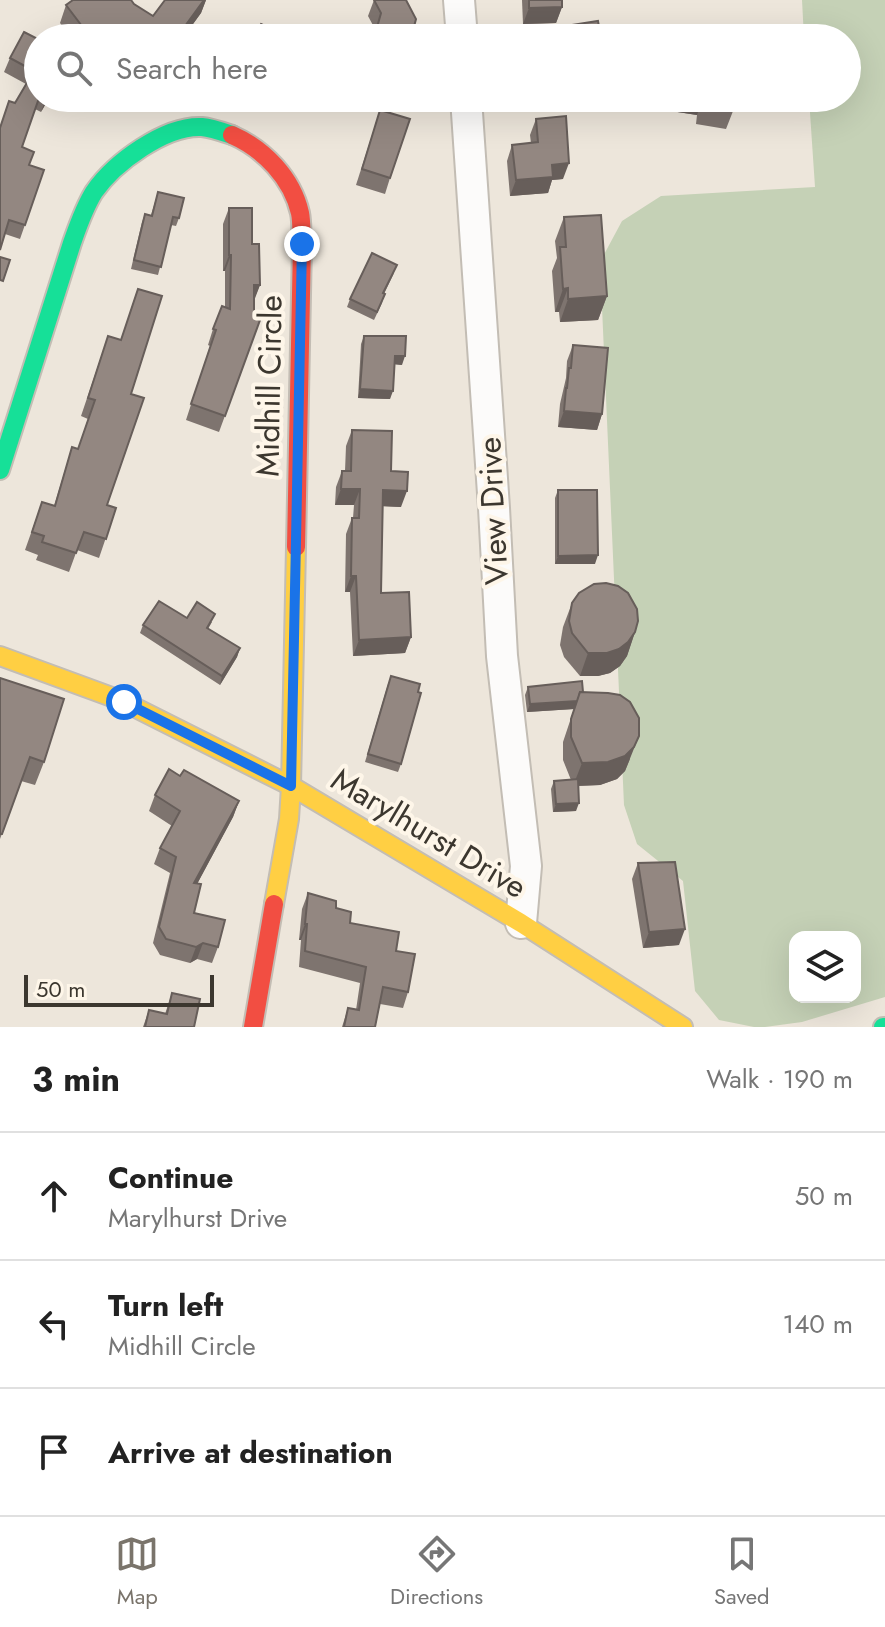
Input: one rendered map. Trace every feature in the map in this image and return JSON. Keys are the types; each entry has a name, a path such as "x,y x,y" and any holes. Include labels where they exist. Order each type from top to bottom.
{"street":[{"path":"459,0 461,24"},
{"name":"View Drive","path":"467,112 502,656 526,866 521,923"},
{"name":"Midhill Circle","path":"0,470 76,230 95,192 111,171 137,151 168,135 199,127 245,140 264,155 286,180 299,208 302,244 289,819 253,1027"},
{"name":"Marylhurst Drive","path":"0,656 120,700 291,786 521,923 683,1027"}],"green space":[{"path":"802,0 885,0 885,997 802,1022 754,1027 719,1020 695,991 683,881 637,844 624,805 600,262 622,221 661,196 815,187 810,112 861,112 861,24 803,24"}],"building":[{"path":"73,0 131,0 153,16 165,0 204,0 187,24 80,24 66,5"},
{"path":"374,0 406,0 416,19 415,24 378,24 381,13"},
{"path":"529,0 562,0 562,7 529,8"},
{"path":"24,32 24,66 10,58"},
{"path":"24,88 24,112 34,112 22,147 34,152 29,165 44,170 25,225 9,220 0,250 0,128 9,101 15,103"},
{"path":"379,112 410,119 390,178 362,169"},
{"path":"566,116 569,163 552,165 553,177 516,180 512,145 538,142 536,119"},
{"path":"158,192 184,198 179,218 173,217 161,267 134,260 145,214 152,216"},
{"path":"229,208 252,208 252,244 259,244 260,285 254,285 254,318 260,320 225,416 191,404 222,306 230,309"},
{"path":"601,215 607,296 568,299 568,288 563,289 560,247 566,247 564,217"},
{"path":"372,253 397,265 377,312 350,299"},
{"path":"0,257 10,260 3,281 0,280"},
{"path":"138,289 162,296 131,394 144,398 107,505 116,508 106,539 84,532 76,553 42,542 44,536 32,532 42,502 55,506 72,447 78,449 95,400 88,398 108,336 121,340"},
{"path":"364,336 406,336 405,356 395,356 393,391 360,389"},
{"path":"573,345 608,348 602,414 564,411"},
{"path":"352,430 392,431 391,471 408,472 407,491 383,490 381,593 409,592 411,637 359,640 356,576 351,576 352,518 359,518 360,489 341,489 342,471 351,471"},
{"path":"558,490 597,490 598,555 558,556"},
{"path":"606,583 628,593 637,609 638,621 635,632 619,649 607,653 588,653 572,633 569,621 572,603 579,593 594,584"},
{"path":"159,601 187,618 197,602 215,614 207,628 240,648 222,676 143,625"},
{"path":"391,676 420,684 418,692 421,693 401,764 368,754"},
{"path":"0,678 64,699 44,762 30,757 2,834 0,834"},
{"path":"582,681 583,692 580,692 578,701 530,704 528,687"},
{"path":"580,692 620,695 630,702 639,718 639,736 625,756 608,762 582,763 571,737 571,719"},
{"path":"169,769 180,776 184,770 239,801 194,883 201,884 194,913 225,920 218,947 203,943 196,947 166,939 159,927 176,857 160,848 180,811 155,795"},
{"path":"578,779 579,803 556,804 554,781"},
{"path":"675,862 685,929 649,932 638,863"},
{"path":"308,893 336,901 336,908 351,912 350,923 399,932 396,951 415,954 408,992 383,987 375,1027 344,1027 348,1008 359,1010 366,967 305,951"},
{"path":"172,993 200,999 194,1027 145,1027 149,1010 167,1014"}],"traffic: fast":[{"path":"0,470 72,243 94,192 127,158 172,132 202,127 232,135"}],"traffic: slow":[{"path":"274,904 289,819 296,547"},
{"path":"0,656 120,700 291,786 521,923 683,1027"}],"traffic: jam":[{"path":"232,135 255,148 275,166 290,188 301,217 296,547"},
{"path":"253,1027 274,904"}],"route":[{"path":"124,702 291,786 302,244"}]}
